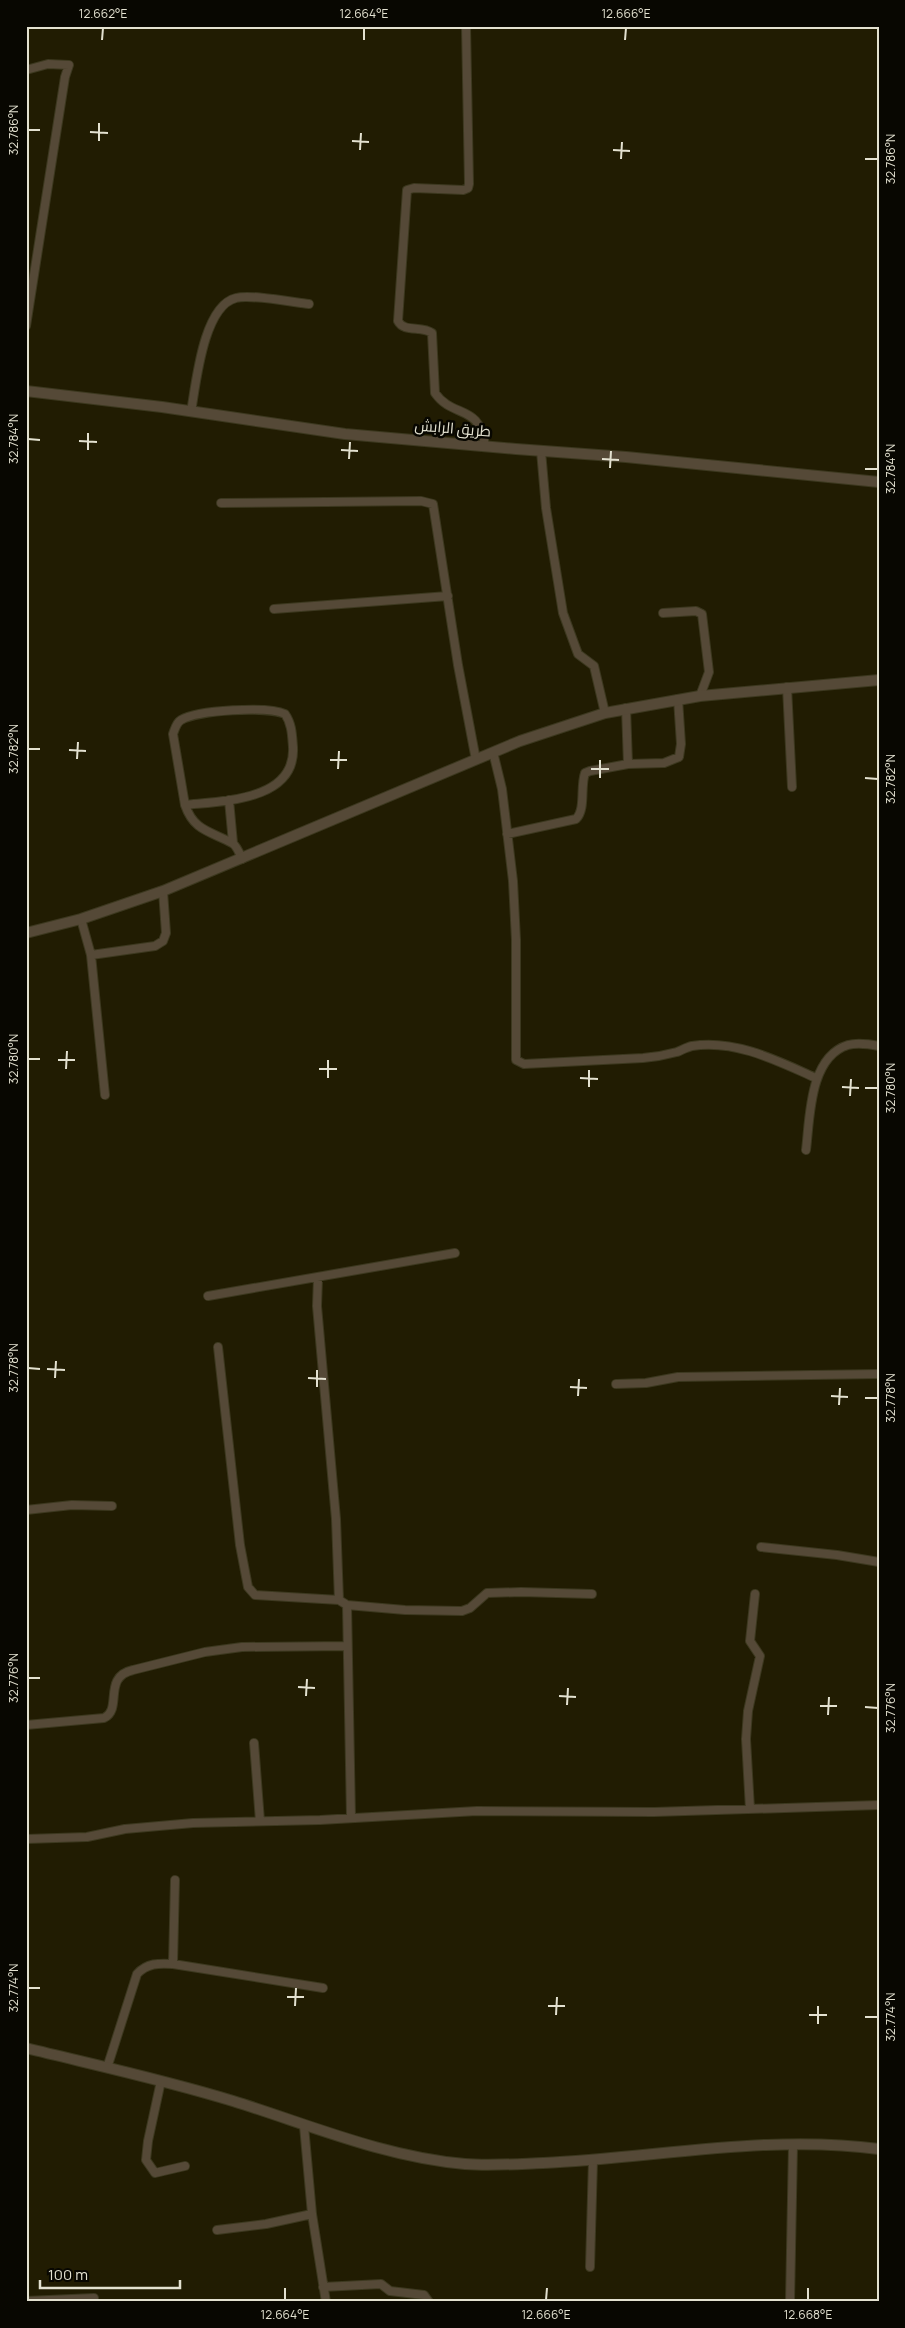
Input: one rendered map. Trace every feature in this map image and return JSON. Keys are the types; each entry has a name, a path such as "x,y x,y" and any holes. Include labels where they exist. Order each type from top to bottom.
{"street":[{"path":"466,26 469,184 468,188 463,190 414,188 408,190 398,321 404,327 425,329 432,333 435,393 442,400 477,422 483,432 484,446"},
{"path":"26,70 48,64 69,65 65,78 26,326"},
{"path":"191,412 205,339 210,325 227,302 241,297 309,304"},
{"name":"طريق الرابش","path":"26,391 345,434 626,457 879,482"},
{"path":"540,451 550,541 563,613 578,654 594,666 605,713"},
{"path":"220,503 429,502 433,504 458,665 476,760"},
{"path":"274,609 448,596"},
{"path":"663,613 696,610 702,614 709,672 700,696"},
{"path":"26,933 81,919 163,891 520,741 605,713 700,696 879,680"},
{"path":"787,687 792,786"},
{"path":"508,834 576,819 582,810 585,773 628,764 664,763 679,757 678,699"},
{"path":"626,708 628,764"},
{"path":"185,805 252,797 276,783 286,772 293,752 290,720 285,714 277,710 250,709 210,713 181,721 176,726 174,734 185,805 194,824 225,841 233,843"},
{"path":"493,752 502,789 508,834 516,940 517,1002 514,1054 516,1060 519,1063 643,1058 661,1056 690,1046 730,1046 760,1054 816,1078"},
{"path":"229,800 233,843 242,859"},
{"path":"91,955 154,946 164,941 166,933 163,891"},
{"path":"81,919 91,955 105,1095"},
{"path":"806,1150 813,1088 816,1078 838,1050 849,1044 879,1046"},
{"path":"208,1296 455,1253"},
{"path":"318,1278 318,1316 336,1519 339,1600"},
{"path":"218,1347 240,1545 248,1587 255,1595 339,1600 347,1605 404,1610 462,1612 470,1608 487,1593 592,1594"},
{"path":"616,1384 646,1383 678,1377 879,1374"},
{"path":"26,1510 78,1504 112,1506"},
{"path":"760,1546 879,1562"},
{"path":"750,1809 746,1739 748,1711 760,1656 750,1641 755,1594"},
{"path":"347,1605 351,1818"},
{"path":"26,1725 104,1718 112,1710 113,1691 119,1677 124,1672 205,1652 242,1646 347,1646"},
{"path":"254,1743 260,1822"},
{"path":"26,1839 87,1837 149,1826 477,1811 654,1812 879,1805"},
{"path":"173,1964 175,1880"},
{"path":"107,2068 137,1974 148,1965 160,1963 173,1964 323,1988"},
{"path":"26,2048 161,2081 265,2111 304,2126 367,2145 444,2161 498,2165 592,2160 710,2149 792,2145 831,2145 879,2149"},
{"path":"161,2081 148,2140 146,2160 155,2173 185,2166"},
{"path":"304,2126 312,2214 326,2302"},
{"path":"790,2302 792,2145"},
{"path":"590,2267 592,2160"},
{"path":"217,2230 266,2224 312,2214"},
{"path":"323,2287 380,2284 390,2291 424,2295 429,2302"},
{"path":"26,2302 94,2298"}]}
